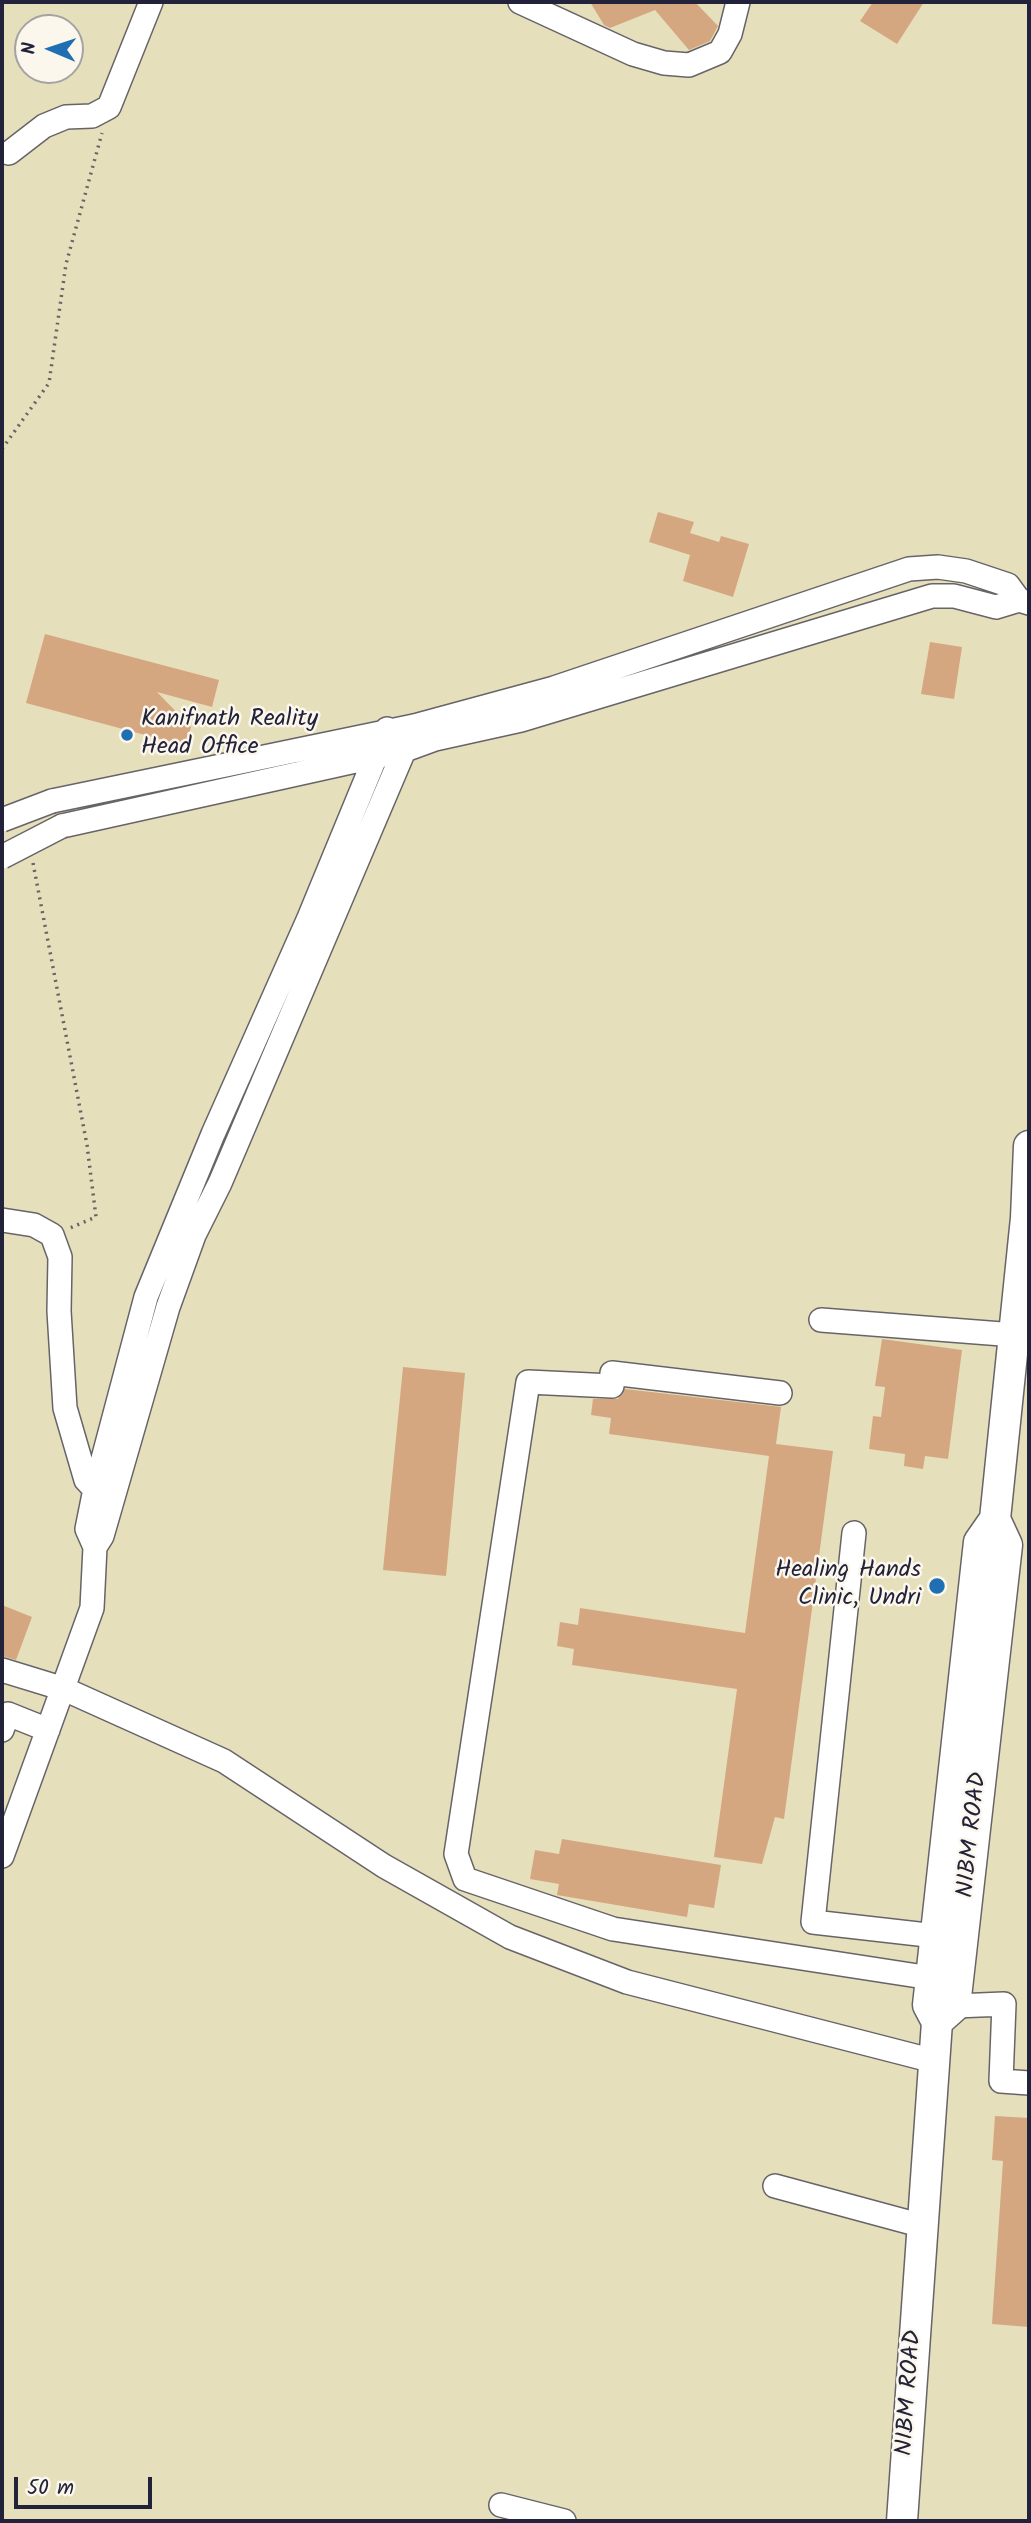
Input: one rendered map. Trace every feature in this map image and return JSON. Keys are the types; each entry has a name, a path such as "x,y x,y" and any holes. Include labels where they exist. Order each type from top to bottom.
{"main road":[{"name":"NIBM ROAD","path":"902,2521 934,2061 946,2014 1007,1545 995,1519 1015,1335 1024,1286 1029,1146"},
{"path":"946,2014 928,2005 979,1542 995,1519"}],"street":[{"path":"9,153 44,126 66,117 92,116 109,107 151,2"},
{"path":"520,2 633,54 664,64 689,65 720,52 730,34 738,2"},
{"path":"2,820 52,801 387,729 414,726 554,688 909,569 938,567 966,571 1008,586 1024,601"},
{"path":"2,857 62,826 405,750 435,739 521,720 932,596 954,596 996,607 1024,601"},
{"path":"102,1497 194,1235 220,1183 414,726"},
{"path":"2,1856 92,1608 95,1547 102,1536 102,1497 146,1297 213,1134 379,755 387,729"},
{"path":"2,1220 34,1225 52,1235 60,1257 59,1311 65,1408 86,1480 102,1497"},
{"path":"821,1320 1015,1335"},
{"path":"780,1393 612,1373 612,1386 528,1382 456,1854 465,1879 613,1929 931,1978"},
{"path":"855,1533 813,1922 936,1936"},
{"path":"2,1670 64,1689 224,1761 384,1866 510,1937 627,1982 934,2061"},
{"path":"4,1719 48,1730"},
{"path":"946,2014 1004,2004 1001,2081 1029,2083"},
{"path":"775,2186 923,2226"},
{"path":"501,2505 564,2521"}],"path":[{"path":"2,449 49,383 66,264 109,107"},
{"path":"32,859 87,1145 96,1217 52,1235"}],"building":[{"path":"590,2 695,2 718,26 710,41 689,50 655,10 610,28 604,25"},
{"path":"873,2 924,2 897,44 860,21"},
{"path":"658,512 694,522 690,533 719,542 721,536 749,544 733,597 683,581 690,555 649,542"},
{"path":"45,634 219,680 212,707 157,692 191,727 186,746 26,703"},
{"path":"930,642 962,647 954,699 921,694"},
{"path":"882,1339 962,1350 948,1459 925,1456 923,1469 904,1466 905,1454 869,1449 873,1416 881,1417 885,1387 875,1386"},
{"path":"403,1367 465,1373 446,1576 383,1570"},
{"path":"625,1389 781,1407 776,1444 833,1451 784,1819 775,1817 762,1864 714,1857 737,1689 572,1665 574,1649 557,1646 560,1622 578,1625 580,1608 745,1633 769,1456 609,1434 611,1418 591,1415 593,1399 618,1399"},
{"path":"2,1605 32,1617 16,1660 2,1656"},
{"path":"562,1839 721,1865 714,1908 689,1904 687,1917 557,1895 559,1884 530,1879 535,1850 559,1854"},
{"path":"995,2116 1029,2118 1029,2327 992,2324 1003,2161 992,2160"}],"place":[{"name":"Kanifnath Reality Head Office","path":"127,735"},
{"name":"Healing Hands Clinic, Undri","path":"937,1586"}]}
